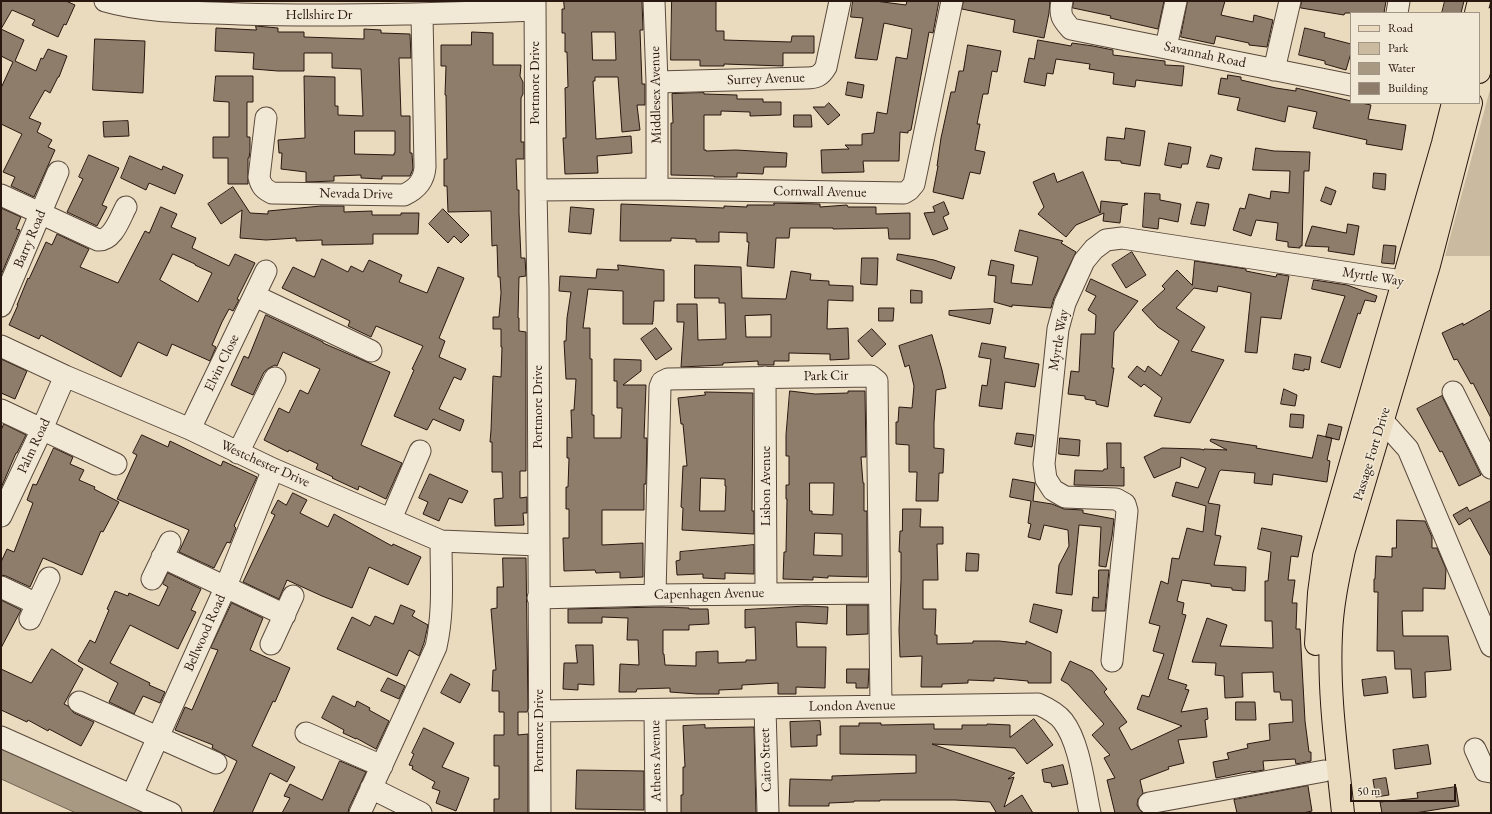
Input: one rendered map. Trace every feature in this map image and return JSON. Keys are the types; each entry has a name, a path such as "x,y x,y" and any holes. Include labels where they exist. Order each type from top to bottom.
{"main road":[{"path":"1476,12 1479,1"},
{"path":"1480,68 1491,19"},
{"name":"Passage Fort Drive","path":"1343,813 1334,730 1331,634 1336,584 1344,550 1382,420 1453,104"},
{"name":"Passage Fort Drive","path":"1328,813 1317,677 1316,633 1324,556 1471,104"}],"street":[{"name":"Hellshire Dr","path":"105,1 124,7 193,12 279,8 422,14 535,5"},
{"name":"Middlesex Avenue","path":"654,1 657,82 657,189"},
{"name":"Surrey Avenue","path":"657,82 818,77 823,72 828,60 840,1"},
{"name":"Cornwall Avenue","path":"536,190 657,189 897,193 909,190 914,184 952,1"},
{"path":"1166,47 1176,1"},
{"path":"1274,70 1290,1"},
{"path":"1397,12 1399,1"},
{"name":"Portmore Drive","path":"535,5 538,290 540,813"},
{"name":"Savannah Road","path":"1062,10 1071,29 1350,85"},
{"name":"Nevada Drive","path":"266,118 259,177 260,184 272,193 404,195 413,191 420,184 425,175 422,14"},
{"name":"Barry Road","path":"1,306 58,172"},
{"path":"1,195 94,240 102,240 109,237 126,207"},
{"name":"Myrtle Way","path":"1112,661 1127,511 1125,504 1116,499 1065,497 1053,490 1046,479 1044,464 1058,329 1065,303 1084,262 1094,248 1106,240 1122,238 1413,283"},
{"name":"Elvin Close","path":"190,429 266,271"},
{"path":"255,296 371,351"},
{"name":"Westchester Drive","path":"1,346 65,376 190,429 273,469 441,540 538,545"},
{"name":"Palm Road","path":"1,516 42,430 65,376"},
{"name":"Park Cir","path":"655,595 660,387 662,382 668,379 871,376 877,381 881,706"},
{"name":"Lisbon Avenue","path":"765,377 766,594"},
{"path":"238,453 275,378"},
{"path":"1453,392 1491,468"},
{"path":"1,410 116,464"},
{"path":"1382,420 1408,449 1491,646"},
{"path":"392,519 420,451"},
{"name":"Bellwood Road","path":"132,795 226,586 273,469"},
{"path":"360,813 436,647 440,632 441,614 441,540"},
{"path":"152,579 166,550 226,586 284,615"},
{"path":"1,587 33,611 49,578"},
{"name":"Capenhagen Avenue","path":"538,598 655,595 879,593"},
{"path":"271,644 293,596"},
{"path":"79,702 216,764"},
{"name":"London Avenue","path":"539,711 1038,704 1049,708 1063,721 1075,742 1090,813"},
{"name":"Cairo Street","path":"764,708 768,813"},
{"name":"Athens Avenue","path":"655,710 656,813"},
{"path":"306,733 382,766"},
{"path":"1,737 171,813"},
{"path":"1475,749 1485,772 1491,772"},
{"path":"1149,803 1324,771"},
{"path":"372,788 421,813"}],"green space":[{"path":"1491,86 1491,256 1445,256"}],"water":[{"path":"1,736 164,813 76,813 1,779"}],"building":[{"path":"1,1 66,1 75,5 66,25 64,24 58,37 32,25 35,20 12,10 1,29"},
{"path":"564,1 642,1 643,30 640,30 642,84 645,84 645,105 637,105 640,130 622,132 618,77 595,77 595,81 593,81 596,139 631,136 632,153 597,156 598,173 565,174 563,138 566,138 565,88 568,87 565,33 562,33 562,9 564,9","holes":["592,32 615,32 616,60 593,60"]},
{"path":"672,1 716,1 716,31 724,31 724,40 791,42 792,36 814,36 814,53 783,53 783,66 724,64 724,66 700,66 700,60 671,60"},
{"path":"853,1 875,1 906,5 907,1 939,1 933,33 929,32 911,130 908,131 908,133 900,132 899,161 863,161 864,172 822,173 821,150 849,149 845,145 862,145 862,134 874,133 877,112 887,114 896,57 907,59 912,29 884,23 877,60 855,58 863,18 851,17"},
{"path":"964,1 1050,1 1044,38 1013,32 1015,20 962,9"},
{"path":"1074,1 1164,1 1158,29 1110,18 1111,16 1073,8"},
{"path":"1188,1 1225,1 1221,15 1253,22 1254,15 1273,20 1267,47 1249,45 1249,43 1216,36 1214,44 1181,37"},
{"path":"1302,1 1386,1 1384,12 1350,12 1345,13 1344,15 1301,8"},
{"path":"1445,1 1464,1 1461,12 1442,12"},
{"path":"256,26 278,28 278,32 304,32 304,37 364,39 364,29 381,30 381,33 410,34 411,58 399,58 401,116 410,116 410,153 412,153 413,169 410,176 382,176 382,179 361,178 361,175 334,176 334,181 306,182 306,172 281,169 282,153 279,153 278,140 305,138 304,76 335,77 335,106 338,106 338,115 363,116 361,69 332,68 332,53 304,53 304,71 253,69 254,53 215,51 216,28 256,30","holes":["355,131 395,131 394,155 355,154"]},
{"path":"1305,28 1325,33 1324,37 1350,44 1350,56 1346,70 1325,64 1325,61 1299,55"},
{"path":"1,29 24,40 15,61 36,71 41,58 43,59 48,49 67,56 59,77 50,93 45,90 29,118 41,123 37,132 52,140 48,147 55,150 34,197 11,186 15,177 3,172 22,134 1,124 1,88 13,62 1,56"},
{"path":"472,32 493,33 493,65 521,65 520,76 523,82 523,94 521,98 521,142 524,142 524,159 516,159 517,190 519,190 521,258 525,258 526,276 519,277 518,318 519,331 526,332 526,471 520,471 520,498 527,497 527,513 523,513 524,525 495,526 494,499 503,498 502,472 492,472 492,442 490,442 493,376 501,377 502,347 501,329 493,329 493,317 499,317 501,293 500,277 498,277 497,245 492,246 491,211 448,212 447,186 444,186 444,159 447,159 445,95 446,66 441,66 441,45 471,45"},
{"path":"95,39 145,41 143,93 93,90"},
{"path":"1038,40 1071,46 1072,43 1093,46 1113,50 1113,55 1165,61 1165,65 1184,66 1182,86 1136,80 1135,87 1113,84 1114,73 1089,69 1090,64 1056,59 1053,74 1047,73 1045,86 1024,82 1029,58 1034,59"},
{"path":"968,45 1001,51 997,72 992,71 988,94 983,94 977,124 980,124 975,150 985,152 980,174 970,172 963,199 933,192 941,138 951,92 955,92 959,71 963,71"},
{"path":"1228,75 1241,77 1241,80 1276,88 1296,91 1296,88 1350,101 1350,104 1371,105 1368,119 1406,125 1402,150 1366,144 1367,140 1313,128 1317,112 1288,106 1285,122 1237,110 1240,98 1218,94 1221,78 1227,79"},
{"path":"216,76 253,76 253,102 247,102 247,137 250,137 248,184 228,184 228,158 213,158 213,137 229,137 229,102 214,101"},
{"path":"848,82 864,85 862,98 846,95"},
{"path":"704,93 737,95 737,99 763,99 763,102 781,102 781,115 750,116 750,112 721,111 721,115 704,115 704,150 787,153 786,167 764,167 763,174 737,173 737,177 671,175 671,123 673,123 672,94"},
{"path":"829,103 840,115 828,125 813,107 824,107"},
{"path":"794,115 811,115 812,127 794,127"},
{"path":"128,121 129,136 104,137 103,122"},
{"path":"1126,128 1145,131 1140,166 1121,163 1121,161 1105,160 1107,137 1124,139"},
{"path":"1169,143 1191,147 1188,164 1182,164 1181,168 1165,165"},
{"path":"1256,148 1274,151 1310,152 1309,171 1304,171 1302,246 1300,246 1300,248 1288,247 1288,242 1276,240 1278,223 1256,220 1251,236 1233,230 1240,208 1245,209 1249,194 1270,199 1271,191 1289,193 1290,171 1253,170"},
{"path":"89,155 119,168 102,205 107,207 97,226 67,212 83,179 79,177"},
{"path":"1211,155 1222,158 1219,169 1207,167"},
{"path":"130,156 162,170 163,166 183,175 175,194 149,183 146,190 121,178"},
{"path":"1083,172 1100,213 1101,201 1128,204 1122,206 1120,223 1103,221 1104,213 1076,225 1066,237 1038,214 1044,207 1033,182 1054,173 1057,182"},
{"path":"1374,173 1386,174 1385,190 1373,188"},
{"path":"233,187 250,213 268,214 268,211 321,206 344,206 344,212 372,211 372,215 401,215 401,213 419,213 418,234 373,234 373,244 322,245 322,240 296,241 296,238 266,240 240,238 242,210 221,224 208,204"},
{"path":"1326,187 1336,191 1331,205 1321,201"},
{"path":"1145,193 1160,194 1160,200 1181,204 1178,222 1159,218 1158,229 1143,227"},
{"path":"944,202 949,214 943,217 948,229 933,235 924,213 935,212 933,207"},
{"path":"1197,202 1209,204 1205,226 1191,224"},
{"path":"774,203 820,204 820,207 847,205 848,207 876,207 876,214 910,213 910,239 889,239 888,228 790,228 789,238 776,238 774,268 747,266 749,242 747,242 747,233 719,232 719,242 696,242 696,239 671,238 671,241 620,241 621,204 724,208 724,206 747,207 747,205 774,205"},
{"path":"161,207 177,214 171,227 196,238 192,248 229,266 235,254 255,263 237,299 239,300 233,311 229,309 222,322 212,345 216,347 210,361 172,344 167,356 138,342 121,377 41,335 39,339 9,325 28,278 29,279 46,242 52,245 57,234 89,249 80,267 118,283 145,231 149,233","holes":["173,254 212,273 198,302 160,280"]},
{"path":"571,207 594,209 591,234 569,232"},
{"path":"1,208 21,217 16,229 20,230 1,275"},
{"path":"443,209 469,235 461,243 454,236 448,243 429,224"},
{"path":"1348,224 1359,226 1354,255 1328,251 1329,247 1305,246 1312,226 1346,233"},
{"path":"1020,230 1063,241 1061,243 1076,252 1054,298 1051,308 1012,305 1012,307 994,302 996,276 988,275 991,260 1014,265 1011,283 1032,285 1038,257 1015,251"},
{"path":"1384,245 1396,246 1394,264 1382,263"},
{"path":"1132,252 1146,275 1126,288 1112,265"},
{"path":"898,254 934,260 955,267 951,279 897,260"},
{"path":"862,258 878,258 877,285 861,284"},
{"path":"322,259 348,272 351,266 363,272 369,260 402,275 399,282 427,293 438,267 464,278 439,338 445,341 439,357 466,369 461,380 454,377 439,409 464,420 460,431 433,419 427,430 394,416 414,370 412,369 423,346 376,326 371,337 348,326 350,321 282,288 293,267 314,277"},
{"path":"1195,261 1246,269 1246,271 1276,277 1277,274 1289,276 1281,319 1261,317 1257,353 1245,352 1251,293 1218,286 1217,292 1194,288 1176,308 1205,327 1191,351 1224,360 1190,423 1154,416 1162,398 1144,384 1141,387 1128,377 1137,366 1145,372 1148,366 1161,376 1179,341 1158,327 1142,310 1165,289 1162,286 1177,270 1192,285"},
{"path":"618,265 664,270 664,301 654,301 653,324 623,324 623,291 588,289 583,328 590,328 594,438 621,438 622,408 617,408 617,381 614,381 614,359 641,360 641,371 623,385 646,385 644,438 647,438 644,510 602,510 602,545 643,543 643,577 620,578 620,572 596,573 595,570 564,571 563,538 569,538 569,509 566,509 566,487 568,487 569,458 567,458 567,437 572,438 571,410 574,410 576,379 566,379 564,341 566,341 567,318 571,292 559,291 560,276 596,278 597,269 618,270"},
{"path":"695,265 741,267 742,298 786,299 791,271 811,274 810,280 829,281 829,285 853,286 853,301 828,300 827,329 848,328 849,359 830,360 830,354 789,353 789,361 774,361 774,365 758,365 758,361 723,363 723,365 681,367 684,322 677,322 677,304 697,304 698,340 726,339 725,303 719,303 719,298 695,298","holes":["771,315 771,337 746,337 745,316"]},
{"path":"1091,279 1138,301 1114,332 1112,368 1114,368 1108,407 1096,404 1096,401 1085,399 1085,396 1068,394 1071,371 1079,372 1081,334 1095,334 1096,315 1088,310 1096,296 1086,291"},
{"path":"1314,280 1347,285 1377,296 1375,302 1365,300 1360,314 1358,313 1340,368 1321,362 1345,296 1312,289"},
{"path":"911,290 922,291 922,303 911,303"},
{"path":"879,308 894,308 893,321 879,321"},
{"path":"993,309 990,324 949,315 949,311"},
{"path":"1491,310 1491,418 1473,383 1471,384 1457,359 1454,360 1442,333 1463,323 1463,325"},
{"path":"266,315 323,343 390,372 361,445 402,463 386,499 359,486 358,490 332,478 333,477 316,469 318,464 289,450 288,452 264,440 279,408 289,413 300,390 308,394 320,369 283,352 277,366 275,365 264,372 253,395 231,385 244,356 248,358"},
{"path":"656,328 672,349 656,360 641,339"},
{"path":"872,329 886,344 872,357 858,341"},
{"path":"932,335 946,388 936,390 934,423 934,448 944,449 943,473 939,473 938,501 916,501 917,472 909,472 909,445 896,444 896,422 898,422 899,407 912,408 914,386 909,365 905,367 899,346"},
{"path":"982,343 1006,347 1004,358 1039,364 1035,387 1005,382 1002,409 979,406 982,385 987,386 991,359 979,357"},
{"path":"1295,354 1311,357 1309,370 1304,369 1304,371 1293,369"},
{"path":"1,359 27,371 15,399 1,393"},
{"path":"1284,389 1297,395 1295,406 1281,404"},
{"path":"790,391 815,394 865,391 866,457 861,457 864,483 864,511 867,511 867,577 828,576 828,578 813,577 813,580 783,579 784,552 786,552 786,485 789,485 789,456 786,456 786,435","holes":["810,483 834,483 833,515 812,514 812,511 810,511","815,533 842,534 842,556 814,555"]},
{"path":"705,392 753,393 752,511 754,511 754,534 682,530 683,508 681,507 683,466 687,466 683,424 681,424 678,398 705,395","holes":["701,478 725,479 725,511 700,511"]},
{"path":"1442,396 1481,475 1459,486 1442,451 1440,452 1417,409"},
{"path":"1291,414 1304,415 1303,428 1290,427"},
{"path":"4,424 26,435 16,453 1,488 1,431"},
{"path":"1329,424 1342,427 1339,440 1326,437"},
{"path":"1017,433 1034,435 1032,447 1015,444"},
{"path":"142,435 168,447 170,441 221,466 223,461 257,477 234,526 236,528 230,543 227,542 214,568 179,552 189,530 117,499 137,455 133,453"},
{"path":"1318,435 1332,438 1327,460 1330,461 1327,482 1273,474 1272,485 1254,483 1255,473 1221,470 1219,472 1208,503 1220,505 1215,535 1221,536 1214,565 1246,567 1245,591 1232,590 1232,588 1211,586 1211,584 1182,580 1177,601 1184,603 1182,614 1186,615 1168,679 1187,685 1185,689 1189,690 1181,712 1207,708 1208,719 1205,720 1207,737 1178,740 1184,763 1168,767 1169,769 1140,780 1143,793 1138,799 1137,805 1143,813 1115,813 1107,780 1115,778 1104,758 1110,755 1092,735 1104,724 1068,684 1061,680 1070,661 1092,671 1107,689 1104,692 1127,722 1119,728 1131,750 1182,726 1137,709 1142,695 1149,697 1164,654 1153,651 1160,626 1149,623 1161,581 1168,584 1172,558 1179,559 1187,528 1203,532 1206,506 1172,496 1176,482 1198,488 1206,468 1181,457 1180,467 1154,478 1144,457 1162,448 1227,450 1210,441 1211,439 1257,446 1256,448 1312,458"},
{"path":"1060,438 1080,440 1079,456 1059,454"},
{"path":"1107,443 1121,443 1121,468 1124,467 1124,486 1074,485 1075,470 1103,471 1104,469 1107,469"},
{"path":"54,448 73,457 70,464 84,470 79,480 95,487 94,489 119,502 103,532 101,531 82,575 43,558 30,587 1,575 1,562 7,549 14,552 33,503 27,500 33,484 36,485"},
{"path":"430,474 468,491 462,503 449,498 439,521 423,514 428,502 419,498"},
{"path":"1013,479 1035,483 1033,501 1052,504 1064,509 1083,510 1083,513 1114,519 1106,567 1099,566 1101,527 1079,525 1072,595 1056,593 1059,565 1069,546 1068,530 1044,525 1040,540 1028,537 1031,524 1028,523 1031,501 1010,497"},
{"path":"293,493 307,500 300,513 328,527 334,514 392,546 393,544 421,557 408,585 369,567 352,608 287,580 279,599 243,582 275,515 271,513 278,500 286,505"},
{"path":"1491,501 1491,557 1470,518 1459,525 1453,515 1467,507 1469,511"},
{"path":"903,509 921,509 920,527 943,527 943,544 937,544 938,580 923,580 923,609 936,609 935,635 937,635 937,644 973,643 973,641 999,641 1026,644 1026,641 1051,652 1051,683 1028,683 1028,681 994,678 994,681 968,680 968,683 942,684 942,687 921,687 922,656 900,657 899,630 901,552 899,552"},
{"path":"1397,520 1425,521 1432,537 1432,548 1437,548 1446,569 1445,589 1423,588 1423,611 1402,611 1403,636 1448,636 1451,670 1425,672 1426,697 1413,698 1411,669 1395,669 1394,651 1377,651 1378,592 1374,592 1376,556 1392,557 1392,548 1396,548"},
{"path":"1262,528 1302,536 1298,557 1291,556 1288,580 1295,580 1292,603 1297,603 1296,629 1300,629 1305,721 1309,752 1311,752 1311,761 1296,764 1295,759 1263,761 1264,770 1216,778 1213,762 1229,759 1227,753 1248,748 1247,744 1270,740 1269,724 1293,722 1292,700 1281,700 1280,692 1274,692 1273,672 1242,673 1243,697 1225,698 1224,676 1215,675 1216,663 1192,662 1207,618 1227,625 1220,646 1273,648 1272,621 1265,621 1265,581 1268,581 1271,552 1258,549"},
{"path":"754,545 754,574 725,573 725,579 703,578 703,574 677,575 676,561 680,560 680,552"},
{"path":"967,553 979,554 978,571 966,571"},
{"path":"503,558 526,558 528,709 527,712 518,712 518,735 528,734 528,813 494,813 494,799 499,799 499,766 494,766 494,735 504,735 504,712 499,712 499,691 492,691 493,670 496,670 491,609 497,608 497,587 503,587"},
{"path":"1099,570 1109,570 1105,611 1092,611 1093,597 1098,598"},
{"path":"168,573 201,589 191,610 196,612 178,649 130,625 110,663 150,683 149,685 165,692 160,703 143,696 134,714 109,702 118,683 78,661 90,640 95,643 109,610 107,609 115,591 128,596 129,593 159,606 168,587 163,584"},
{"path":"1,600 21,610 1,648"},
{"path":"232,603 263,618 250,650 290,668 275,702 273,701 252,746 295,767 287,782 270,773 252,813 213,813 237,761 212,748 213,745 175,730 185,707 192,710 218,650 211,648"},
{"path":"1034,604 1062,610 1057,633 1030,622"},
{"path":"401,605 415,611 412,616 428,625 419,656 409,650 397,676 337,649 352,617 370,626 375,616 393,624"},
{"path":"847,605 868,605 868,634 847,635"},
{"path":"806,606 828,607 827,624 796,622 797,647 826,647 825,688 796,687 796,694 778,694 778,683 742,685 742,689 719,690 719,694 670,692 670,688 637,689 636,692 619,692 620,664 639,665 638,640 627,640 628,618 602,617 602,623 568,623 568,609 661,607 708,609 709,624 689,625 689,630 663,630 663,654 665,665 696,666 696,652 718,651 718,663 746,662 746,660 756,660 755,627 745,628 745,610"},
{"path":"576,645 593,645 594,685 578,684 578,690 563,689 564,663 577,663"},
{"path":"52,649 83,669 64,704 74,713 94,722 81,746 49,729 48,731 28,720 27,722 1,710 1,669 31,683"},
{"path":"847,669 869,669 868,688 856,688 856,683 847,683"},
{"path":"451,674 470,684 460,703 441,693"},
{"path":"1386,677 1388,693 1364,696 1362,680"},
{"path":"388,678 405,686 399,699 381,691"},
{"path":"333,696 355,707 357,701 370,708 369,710 389,721 376,749 343,733 344,730 322,718"},
{"path":"1236,702 1255,702 1256,720 1236,720"},
{"path":"1034,719 1053,745 1027,764 1015,748 932,744 1015,773 1008,779 1014,777 1004,807 1022,795 1033,813 994,813 996,812 990,802 955,800 880,800 829,803 829,806 789,806 790,779 832,780 832,776 916,773 916,755 840,754 840,726 859,726 859,723 881,723 881,725 934,724 934,729 962,729 962,725 1010,725 1010,737"},
{"path":"820,721 821,735 817,735 817,746 791,747 790,722"},
{"path":"705,725 705,728 754,727 756,813 681,813 681,795 683,795 683,767 685,767 683,726"},
{"path":"424,728 454,743 442,767 469,778 456,811 436,803 440,791 432,788 435,782 412,769 413,766 409,765 414,754 412,753"},
{"path":"1428,745 1431,764 1395,769 1393,750"},
{"path":"340,761 366,772 348,813 282,813 290,798 284,796 290,784 322,800"},
{"path":"1063,765 1068,784 1052,787 1051,783 1044,782 1042,770"},
{"path":"577,770 644,771 644,810 576,809"},
{"path":"1386,778 1389,795 1376,797 1373,780"},
{"path":"1308,786 1312,811 1303,813 1237,813 1234,800"},
{"path":"1456,787 1459,806 1415,813 1382,813 1380,802 1418,798 1417,793"}]}
